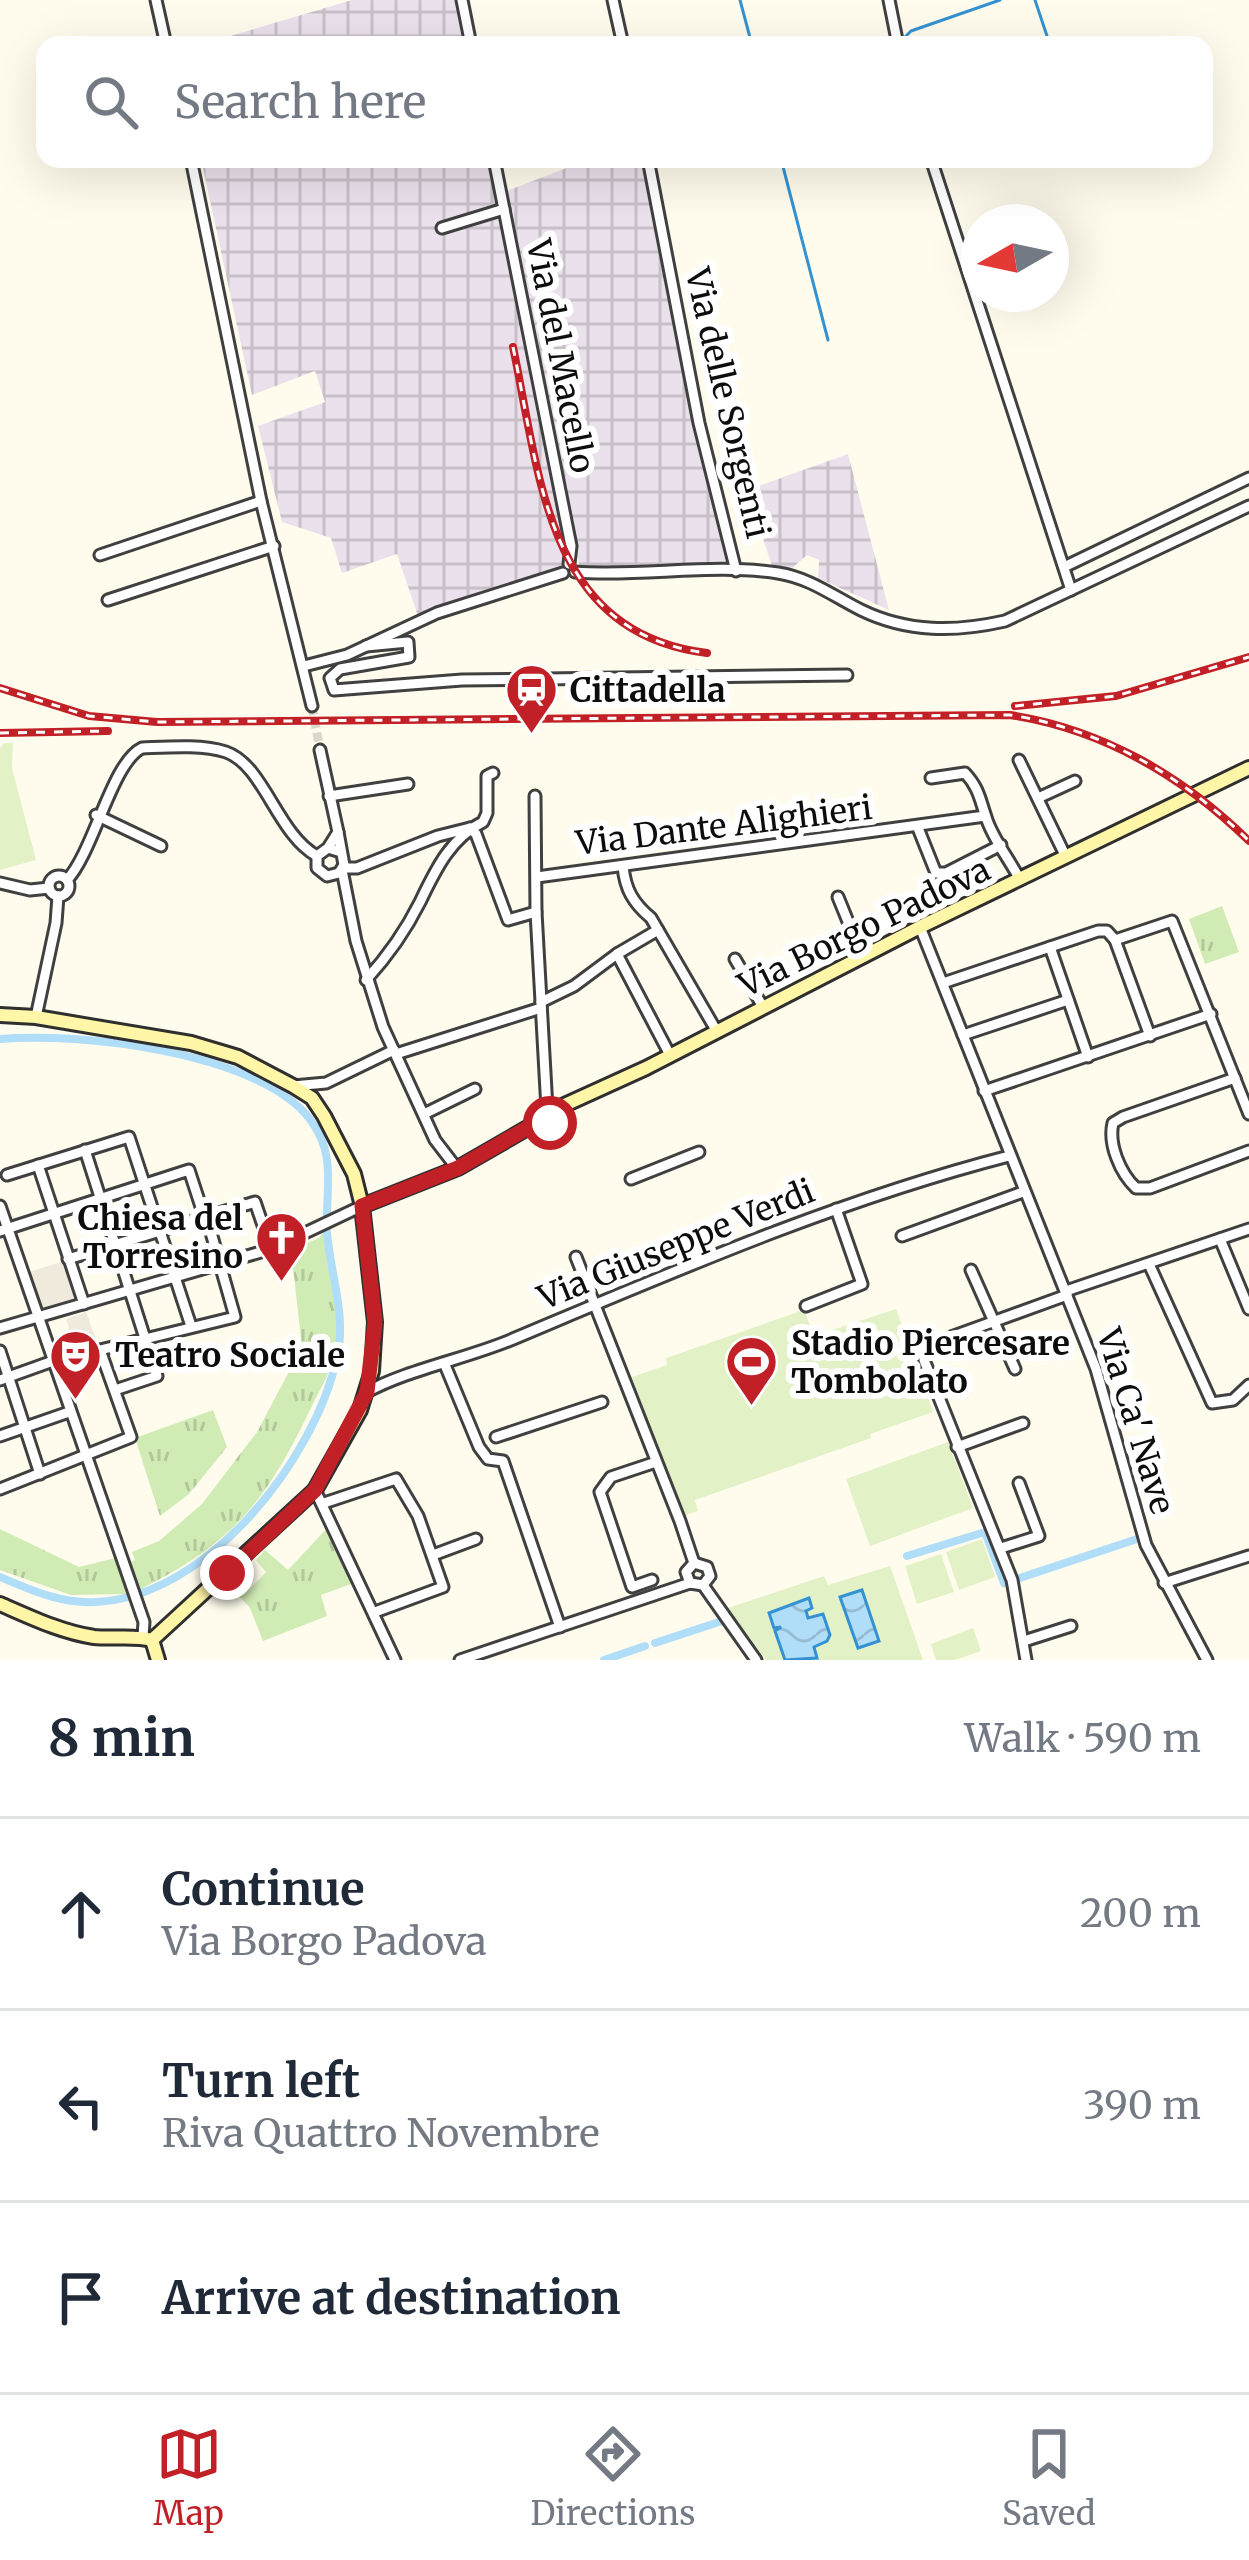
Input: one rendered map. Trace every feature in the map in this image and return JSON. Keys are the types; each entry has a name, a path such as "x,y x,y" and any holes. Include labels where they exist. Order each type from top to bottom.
{"street":[{"path":"156,0 164,36"},
{"path":"462,0 469,36"},
{"path":"613,0 621,36"},
{"path":"889,0 896,36"},
{"path":"193,168 261,501 312,706"},
{"name":"Via del Macello","path":"496,168 571,545 569,570"},
{"name":"Via delle Sorgenti","path":"569,570 736,571 699,423 650,168"},
{"path":"935,168 1071,590"},
{"path":"442,228 504,209"},
{"path":"1064,567 1249,478"},
{"path":"100,555 261,501"},
{"path":"736,571 796,577 876,616 942,630 1006,621 1249,506"},
{"path":"108,599 274,546"},
{"path":"304,666 367,646 437,613 569,570"},
{"path":"367,646 407,642 409,657 340,669 332,674 332,686 339,691 462,680 848,675"},
{"path":"0,883 68,891 67,880 135,750 218,750 244,764 281,821 317,856"},
{"path":"320,750 366,980 435,1140 459,1165"},
{"path":"1019,760 1065,855"},
{"name":"Via Borgo Padova","path":"362,1206 441,1174 548,1113 1249,768"},
{"path":"331,877 342,869 357,868 483,822 488,813 487,776 493,773"},
{"path":"931,778 965,773 985,802 985,816 1020,880"},
{"path":"1038,798 1075,781"},
{"path":"329,796 408,784"},
{"path":"535,796 536,912 548,1113"},
{"path":"98,816 161,846"},
{"name":"Via Dante Alighieri","path":"537,877 985,816"},
{"path":"470,828 508,920 536,912"},
{"path":"366,980 384,961 421,901 432,871 470,828"},
{"name":"Via Dante Alighieri","path":"918,828 936,873 1001,845"},
{"path":"317,856 338,832"},
{"path":"328,848 341,852"},
{"path":"317,856 317,868 346,890"},
{"path":"622,866 636,906 651,918 716,1030"},
{"path":"36,1017 56,923 54,892"},
{"path":"838,897 862,956"},
{"path":"1114,940 1172,921 1249,1114"},
{"name":"Via Ca' Nave","path":"920,927 1067,1293 1106,1400 1131,1503 1164,1583 1206,1660"},
{"path":"293,1086 326,1083 395,1052 543,1003 658,930"},
{"path":"943,982 1107,931 1150,1036"},
{"path":"1050,947 1088,1058"},
{"path":"617,954 670,1054"},
{"path":"735,959 763,1007"},
{"path":"962,1035 1068,1000"},
{"path":"985,1091 1211,1014"},
{"path":"0,1015 191,1043 238,1057 312,1098 354,1174 375,1322 367,1392 315,1490 186,1612 151,1637 97,1637 56,1627 0,1604"},
{"path":"1235,1078 1124,1117 1113,1123 1110,1137 1126,1179 1136,1188 1150,1188 1249,1151"},
{"path":"424,1114 475,1090"},
{"path":"3,1177 129,1137 190,1326"},
{"path":"85,1150 157,1378 115,1390"},
{"path":"631,1179 699,1152"},
{"name":"Via Giuseppe Verdi","path":"367,1392 836,1209 1009,1156"},
{"path":"38,1165 84,1304"},
{"path":"0,1489 131,1437 100,1350 236,1317 189,1170 4,1230"},
{"path":"902,1236 1023,1192"},
{"path":"68,1259 256,1202 271,1249"},
{"path":"0,1206 4,1230 158,1660"},
{"path":"0,1328 271,1249 362,1206"},
{"path":"806,1306 862,1284 836,1209"},
{"path":"1027,1660 1012,1580 924,1360 925,1349 1249,1229"},
{"path":"1220,1239 1249,1309"},
{"path":"576,1257 694,1563"},
{"path":"1149,1264 1212,1403 1233,1400 1249,1384"},
{"path":"971,1270 1015,1369"},
{"path":"0,1351 4,1379 40,1474"},
{"path":"4,1379 53,1361"},
{"path":"445,1365 478,1447 488,1459 503,1461 560,1627"},
{"path":"496,1437 602,1402"},
{"path":"0,1436 69,1412"},
{"path":"957,1447 1023,1423"},
{"path":"652,1580 632,1587 600,1492 610,1477 656,1462"},
{"path":"325,1503 396,1479 412,1504 443,1587 375,1612"},
{"path":"1001,1548 1039,1536 1018,1483"},
{"path":"315,1490 395,1660"},
{"path":"433,1555 476,1539"},
{"path":"1164,1583 1249,1556"},
{"path":"690,1583 686,1572 694,1563 702,1563 709,1569 704,1585"},
{"path":"460,1660 690,1583 704,1585 756,1660"},
{"path":"1024,1641 1071,1626"}],"shaded area":[{"path":"352,0 456,0 463,36 230,36"},
{"path":"203,168 490,168 567,541 565,561 558,571 418,616 397,554 342,573 331,538 282,522 258,426 325,402 315,371 252,395"},
{"path":"567,168 650,168 732,560 728,567 580,569 507,191"},
{"path":"848,454 889,610 818,578 819,560 807,555 791,569 772,566 747,490"},
{"path":"64,1261 76,1300 41,1311 29,1272"},
{"path":"86,1312 100,1350 60,1364 54,1347 73,1341 66,1319"}],"green space":[{"path":"13,743 12,768 36,860 0,870 0,748"},
{"path":"1222,906 1239,952 1205,964 1189,919"},
{"path":"324,1230 336,1299 337,1349 295,1441 262,1495 223,1537 139,1590 127,1564 135,1560 132,1552 159,1541 202,1504 257,1432 302,1347 291,1250 319,1238"},
{"name":"Stadio Piercesare Tombolato","path":"896,1309 933,1412 695,1500 698,1511 681,1517 632,1377 667,1365 666,1358 804,1310 814,1336"},
{"path":"213,1410 227,1447 189,1494 160,1516 135,1438"},
{"path":"948,1442 973,1508 870,1546 846,1479"},
{"path":"332,1523 359,1581 321,1595 327,1616 263,1641 250,1608 228,1584 236,1576 249,1590 266,1572 256,1560 265,1550 288,1570"},
{"path":"0,1529 79,1567 115,1558 130,1594 71,1595 0,1570"},
{"path":"982,1539 995,1577 959,1590 946,1552"},
{"path":"941,1554 954,1592 917,1604 905,1566"},
{"path":"890,1566 923,1660 766,1660 728,1608 824,1576 828,1585"},
{"path":"973,1628 981,1651 955,1660 936,1660 931,1644"}],"water":[{"path":"862,1590 879,1641 858,1648 840,1597"},
{"path":"809,1598 808,1618 823,1614 830,1635 814,1647 817,1658 785,1660 775,1631 781,1627 774,1628 769,1613"}],"waterway":[{"path":"740,0 750,36"},
{"path":"906,36 1000,0"},
{"path":"1035,0 1047,36"},
{"path":"783,168 828,340"},
{"path":"0,1039 74,1039 165,1051 250,1077 284,1095 309,1118 324,1146 327,1232 340,1326 325,1398 305,1438 280,1479 215,1549 178,1576 138,1594 96,1602 58,1598 0,1577"},
{"path":"907,1556 985,1532 1004,1583"},
{"path":"1017,1579 1137,1539"},
{"path":"655,1643 722,1621"},
{"path":"604,1660 645,1646"}],"tunnel":[{"path":"312,706 320,750"}],"railway":[{"path":"513,347 544,495 582,581 613,615 654,639 707,653"},
{"path":"1015,706 1116,696 1249,657"},
{"path":"0,688 89,716 157,722 1010,715 1077,731 1139,759 1197,796 1249,841"},
{"path":"0,733 108,731"}],"place":[{"name":"Cittadella","path":"531,736"},
{"name":"Chiesa del Torresino","path":"282,1283"},
{"name":"Teatro Sociale","path":"76,1401"},
{"name":"Stadio Piercesare Tombolato","path":"752,1408"}],"route":[{"path":"227,1573 315,1490 367,1392 375,1322 362,1206 458,1168 543,1119 550,1123"}]}
